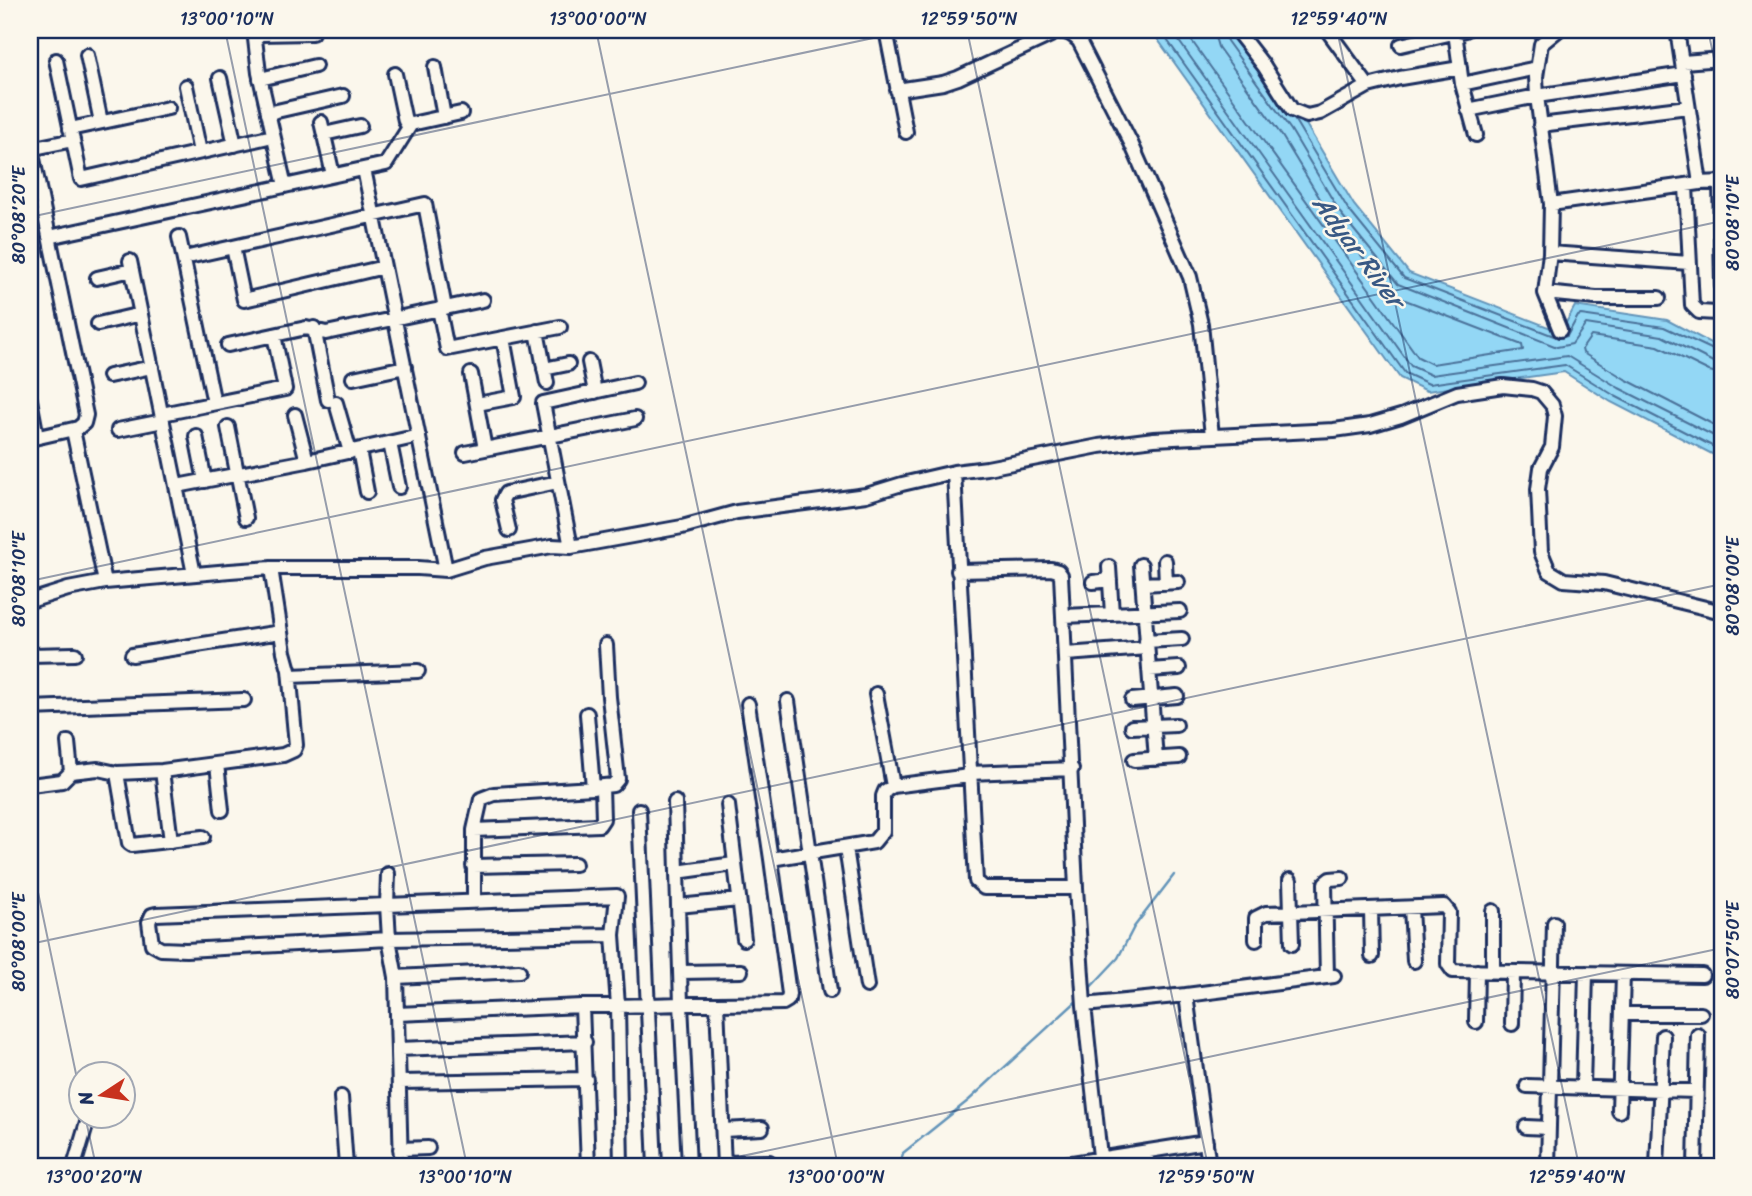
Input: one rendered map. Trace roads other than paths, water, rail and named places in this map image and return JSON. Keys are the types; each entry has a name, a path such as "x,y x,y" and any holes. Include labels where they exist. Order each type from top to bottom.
{"street":[{"path":"886,30 906,132"},
{"path":"1236,30 1296,114 1313,116 1368,86 1460,68"},
{"path":"1327,30 1368,86"},
{"path":"1558,30 1542,34 1538,53 1537,96 1551,204 1550,253 1545,293 1560,330"},
{"path":"1677,30 1700,183"},
{"path":"1401,45 1461,31 1462,84 1476,135"},
{"path":"897,90 943,83 1056,32 1073,34 1131,143 1190,277 1201,324 1212,436"},
{"path":"285,186 260,79 255,53 256,36 312,33"},
{"path":"87,54 101,122"},
{"path":"1468,110 1722,59"},
{"path":"56,60 81,178 273,136"},
{"path":"260,79 315,65"},
{"path":"435,66 444,117"},
{"path":"1462,84 1537,68"},
{"path":"395,74 405,132"},
{"path":"220,78 235,145"},
{"path":"186,86 200,152"},
{"path":"268,113 343,96"},
{"path":"30,400 34,438 82,426 86,415 30,147 101,122 168,107"},
{"path":"1540,125 1688,107"},
{"path":"49,237 386,164 405,132 415,123 461,113"},
{"path":"333,175 322,128 360,126"},
{"path":"364,169 446,570"},
{"path":"1551,204 1721,182 1722,286"},
{"path":"1686,186 1692,305 1699,312 1717,313 1722,309"},
{"path":"184,258 425,204 447,349 560,327"},
{"path":"179,237 214,403"},
{"path":"233,247 244,300 384,268"},
{"path":"1550,253 1689,263"},
{"path":"97,278 131,266 194,575"},
{"path":"1545,293 1596,298 1659,298"},
{"path":"228,345 314,328 326,333 482,300"},
{"path":"98,324 141,314"},
{"path":"314,328 332,402 354,451 368,492"},
{"path":"537,331 547,383"},
{"path":"118,430 214,403 285,389 274,335"},
{"path":"477,404 514,397 503,338"},
{"path":"589,362 595,391"},
{"path":"544,369 568,364"},
{"path":"108,376 152,367"},
{"path":"354,378 405,368"},
{"path":"471,374 485,449"},
{"path":"571,547 543,403 635,383"},
{"path":"30,601 68,589 105,582 271,568 446,570 485,558 552,547 571,547 682,527 737,512 866,495 954,472 1099,446 1154,439 1334,430 1363,426 1401,416 1457,393 1503,386 1541,392 1548,398 1555,416 1552,447 1541,468 1538,489 1541,552 1549,571 1563,580 1604,583 1722,612"},
{"path":"295,415 307,461"},
{"path":"465,453 635,419"},
{"path":"228,427 246,518"},
{"path":"73,430 105,582"},
{"path":"196,436 205,481"},
{"path":"177,486 419,436"},
{"path":"390,443 399,487"},
{"path":"954,472 974,874 980,886 985,888 1076,888"},
{"path":"509,530 502,500 506,493 558,482"},
{"path":"1143,584 1172,582 1165,561"},
{"path":"1142,565 1156,758"},
{"path":"30,785 62,781 71,772 98,769 117,773 162,771 289,754 294,750 296,745 290,676 271,568"},
{"path":"958,571 1058,571 1063,586 1076,888 1084,1005 1100,1163"},
{"path":"1093,582 1109,573 1112,614"},
{"path":"1064,616 1180,611"},
{"path":"132,656 281,632"},
{"path":"1066,654 1182,639"},
{"path":"474,902 474,830 481,799 485,796 613,785 618,779 606,645"},
{"path":"30,655 75,654"},
{"path":"1149,670 1180,668"},
{"path":"290,676 418,671"},
{"path":"876,694 893,786"},
{"path":"1132,700 1177,696"},
{"path":"30,708 244,700"},
{"path":"788,701 830,991"},
{"path":"397,1014 648,1004 773,1003 788,1000 748,704"},
{"path":"474,830 599,825 603,819 587,715"},
{"path":"1132,727 1176,725"},
{"path":"68,743 71,772"},
{"path":"1134,760 1179,757"},
{"path":"217,764 222,810"},
{"path":"771,859 874,842 881,837 883,831 883,796 885,791 893,786 969,774 1072,769"},
{"path":"162,771 171,841"},
{"path":"117,773 129,843 132,845 203,837"},
{"path":"675,802 689,1166"},
{"path":"728,805 744,939"},
{"path":"639,810 655,1166"},
{"path":"846,848 867,986"},
{"path":"473,866 575,864"},
{"path":"677,872 734,864"},
{"path":"388,874 389,939 396,976 401,1166"},
{"path":"1084,1005 1330,976 1325,911 1326,880 1342,878"},
{"path":"1290,880 1292,944"},
{"path":"613,935 389,939 215,950 161,949 152,944 149,922 152,915 156,914 617,896 613,935 618,1006 621,1166"},
{"path":"678,906 739,900"},
{"path":"1256,940 1255,922 1260,915 1444,906 1449,916 1448,964 1453,971 1702,975"},
{"path":"1411,908 1414,961"},
{"path":"1371,910 1372,956"},
{"path":"1493,911 1493,971"},
{"path":"1548,1166 1554,923"},
{"path":"396,976 519,971"},
{"path":"680,972 741,971"},
{"path":"1476,1022 1477,971"},
{"path":"1512,1024 1526,972"},
{"path":"1583,1087 1586,973"},
{"path":"1619,1111 1623,974"},
{"path":"1186,995 1209,1166"},
{"path":"717,1004 724,1165 768,1162 771,1166"},
{"path":"582,1006 588,1166"},
{"path":"1622,1014 1701,1014"},
{"path":"1695,1166 1699,1035"},
{"path":"1657,1166 1663,1036"},
{"path":"398,1049 585,1042"},
{"path":"399,1082 586,1079"},
{"path":"1527,1086 1696,1091"},
{"path":"341,1097 345,1166"},
{"path":"723,1130 762,1128"},
{"path":"1526,1128 1549,1128"},
{"path":"74,1166 85,1130"},
{"path":"1054,1166 1100,1163 1206,1142"},
{"path":"400,1149 428,1148"},
{"path":"1146,1152 1148,1166"}],"water":[{"name":"Adyar River","path":"1151,30 1238,30 1304,121 1354,205 1409,273 1561,332 1575,306 1667,320 1722,349 1722,456 1712,454 1611,402 1564,372 1427,391 1400,378"}],"waterway":[{"path":"1087,991 1118,958 1134,927 1174,875"},
{"path":"900,1166 903,1153 969,1100 1080,998"}]}
